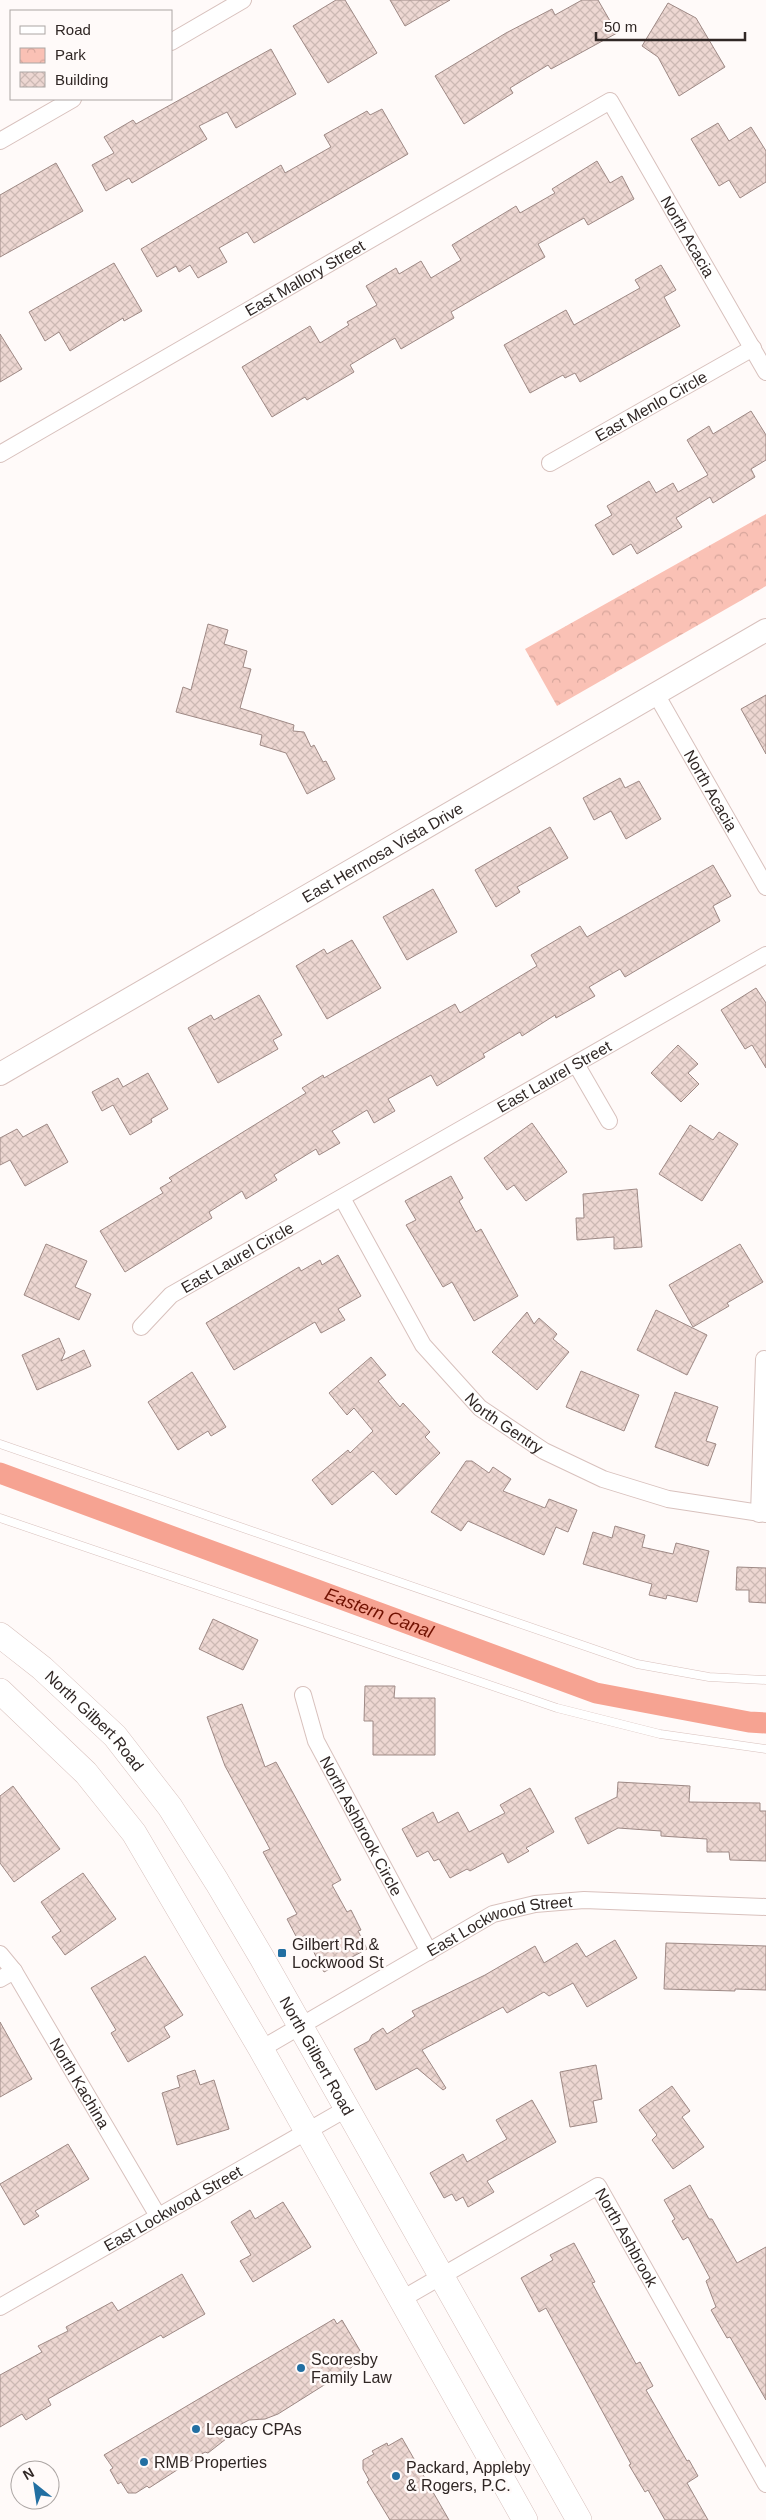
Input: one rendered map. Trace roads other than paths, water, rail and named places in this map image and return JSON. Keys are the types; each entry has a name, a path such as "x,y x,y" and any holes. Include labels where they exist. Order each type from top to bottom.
{"main road":[{"name":"North Gilbert Road","path":"0,1635 42,1668 116,1736 170,1807 217,1882 579,2520"},
{"path":"0,1691 86,1773 134,1833 261,2049 525,2520"}],"street":[{"path":"172,41 243,0"},
{"path":"0,141 71,100"},
{"name":"North Acacia","path":"610,101 766,372"},
{"name":"East Mallory Street","path":"0,454 610,101"},
{"name":"East Menlo Circle","path":"550,463 753,348"},
{"name":"East Hermosa Vista Drive","path":"0,1074 766,630"},
{"name":"North Acacia","path":"656,694 766,887"},
{"name":"East Laurel Street","path":"342,1198 766,955"},
{"path":"576,1064 608,1121"},
{"name":"East Laurel Circle","path":"142,1327 171,1296 342,1198"},
{"name":"North Gentry","path":"342,1198 424,1345 480,1408 544,1451 603,1479 668,1499 762,1514"},
{"path":"762,1514 764,1359"},
{"name":"North Ashbrook Circle","path":"303,1695 316,1741 429,1952"},
{"name":"East Lockwood Street","path":"261,2049 493,1914 535,1904 584,1900 766,1907"},
{"name":"North Kachina","path":"0,1954 7,1975 158,2216"},
{"name":"East Lockwood Street","path":"0,2307 346,2109"},
{"name":"North Ashbrook","path":"402,2299 598,2186 766,2484"}],"lane":[{"path":"0,1444 637,1664 709,1677 766,1680"},
{"path":"0,1518 557,1708 660,1734 766,1749"}],"waterway":[{"name":"Eastern Canal","path":"0,1473 596,1693 749,1722 766,1723"}],"place":[{"name":"Gilbert Rd & Lockwood St","path":"282,1953"},
{"name":"Scoresby Family Law","path":"301,2368"},
{"name":"Legacy CPAs","path":"196,2429"},
{"name":"RMB Properties","path":"144,2462"},
{"name":"Packard, Appleby & Rogers, P.C.","path":"396,2476"}]}
